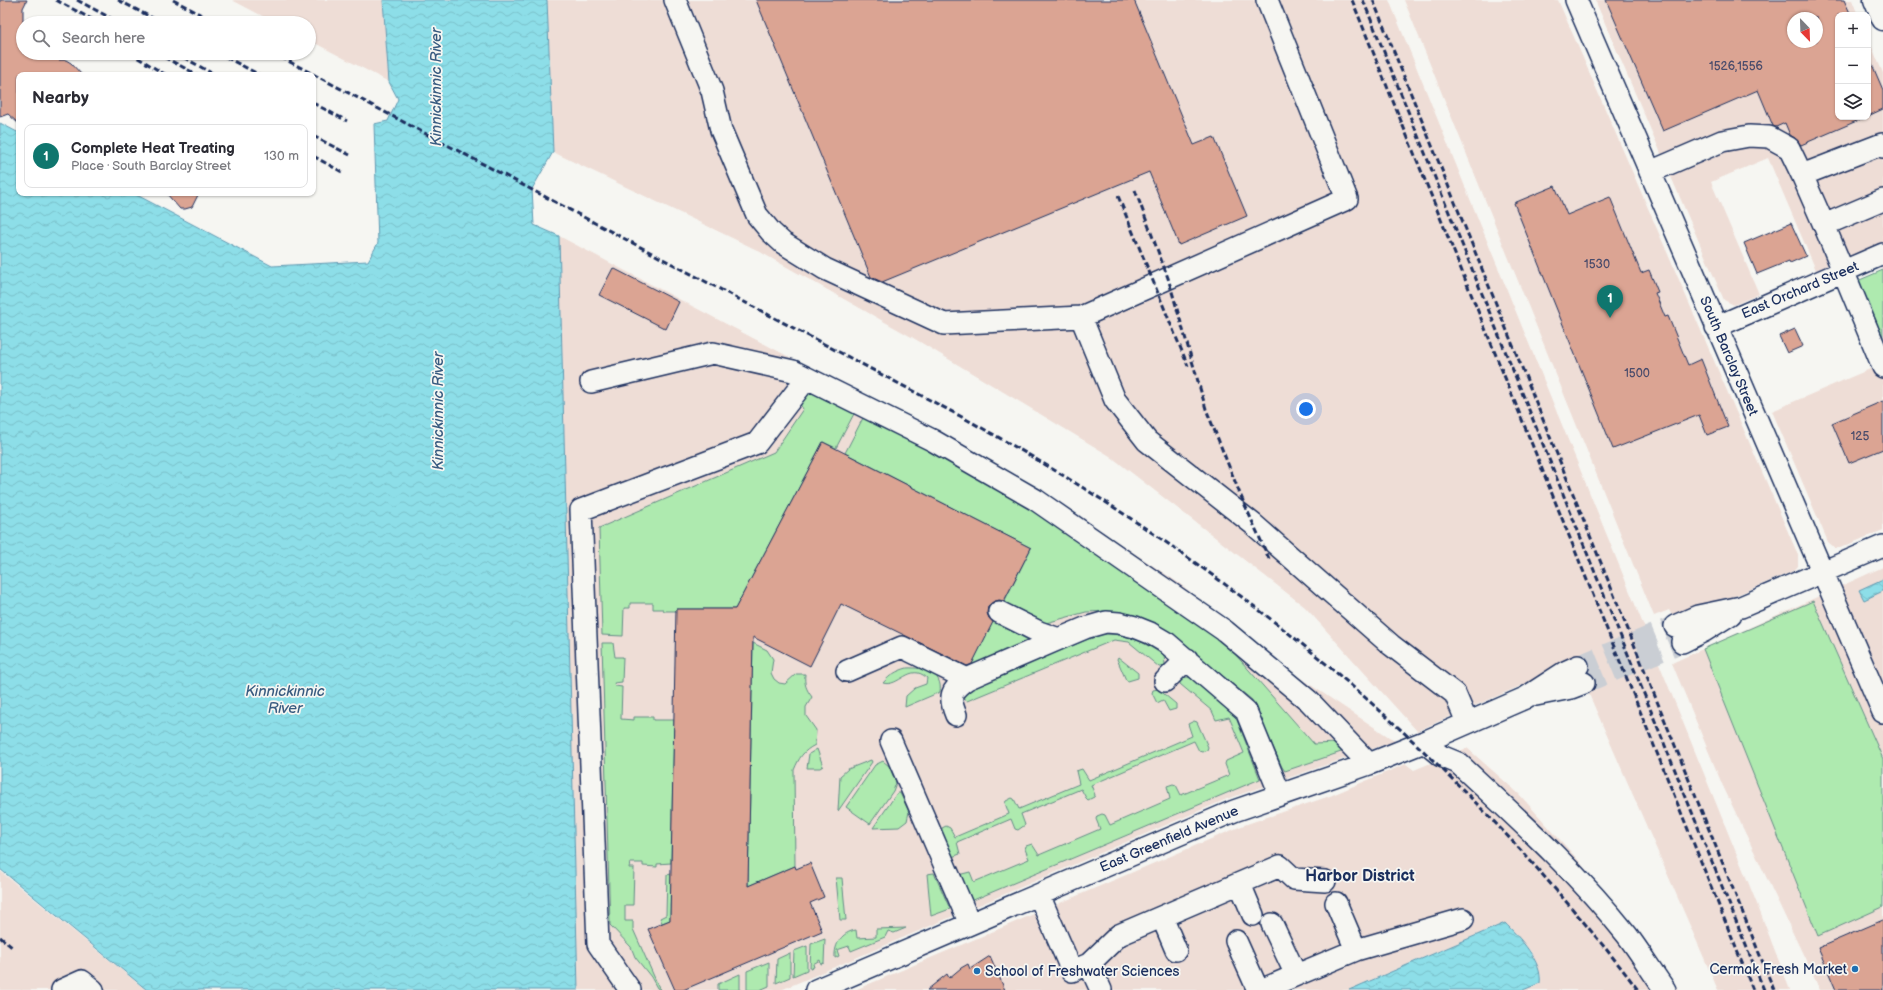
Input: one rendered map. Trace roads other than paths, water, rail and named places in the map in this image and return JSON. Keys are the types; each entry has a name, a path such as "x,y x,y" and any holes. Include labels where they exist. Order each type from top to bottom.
{"main road":[{"path":"1875,0 1883,18"}],"street":[{"path":"675,0 712,91 721,130 757,215 771,232 783,243 825,269 944,324 1081,317 1347,199 1267,0"},
{"name":"South Barclay Street","path":"1576,0 1823,572 1881,701"},
{"path":"1650,172 1722,141 1749,136 1769,137 1789,148 1824,225 1883,367"},
{"path":"1802,176 1882,144 1883,147"},
{"path":"1824,225 1883,200"},
{"name":"East Orchard Street","path":"1716,326 1883,254"},
{"path":"1081,317 1115,400 1147,441 1253,524 1391,645 1455,694 1467,722"},
{"path":"591,382 713,353 793,370 932,440 1036,500 1225,630 1309,701 1369,764"},
{"path":"630,990 598,944 581,510 756,443 807,378"},
{"path":"1678,634 1698,616 1741,607 1883,546"},
{"path":"999,612 1038,632 1059,639"},
{"path":"956,715 951,704 952,694 956,686 967,678 1085,628 1106,622 1119,623 1150,633 1167,643 1246,711 1280,794"},
{"path":"847,671 902,647 967,678"},
{"path":"1165,681 1187,659"},
{"name":"East Greenfield Avenue","path":"816,990 1234,811 1369,764 1424,742 1467,722 1526,698 1565,672 1581,675"},
{"path":"891,741 970,924"},
{"path":"1424,742 1441,756 1458,763 1538,837 1582,883 1627,935 1665,990"},
{"path":"1039,895 1072,971 1089,964 1119,934 1280,866 1294,879 1325,881"},
{"path":"1240,884 1253,915"},
{"path":"1336,903 1356,950"},
{"path":"1162,917 1176,950"},
{"path":"1261,990 1356,950 1463,919"},
{"path":"1272,924 1296,975"},
{"path":"1236,941 1258,990"},
{"path":"1089,964 1101,990"},
{"path":"62,990 82,981 94,990"}],"water":[{"name":"Kinnickinnic River","path":"383,0 547,0 553,152 532,189 534,225 559,236 578,990 147,990 0,869 0,123 16,131 16,196 139,196 272,266 368,261 378,243 374,124 388,121 398,99 389,82"},
{"path":"1883,579 1883,591 1864,600 1859,590"},
{"path":"1505,923 1517,935 1534,958 1540,975 1540,983 1523,990 1349,990"}],"tunnel":[{"path":"1578,666 1675,626"},
{"path":"1584,683 1682,642"}],"railway":[{"path":"56,0 86,16"},
{"path":"77,0 107,16"},
{"path":"118,0 149,16"},
{"path":"173,0 204,16"},
{"path":"1352,0 1753,990"},
{"path":"1363,0 1764,990"},
{"path":"1373,0 1774,990"},
{"path":"141,60 161,72"},
{"path":"169,60 192,72"},
{"path":"188,60 210,72"},
{"path":"231,60 254,72"},
{"path":"286,60 309,72"},
{"path":"316,76 962,417 1042,463 1119,511 1195,562 1268,617 1338,674 1406,735 1472,799 1535,866 1601,942 1638,990"},
{"path":"316,105 347,121"},
{"path":"316,138 350,155"},
{"path":"316,158 342,172"},
{"path":"1135,190 1168,278 1206,409 1240,494 1270,561"},
{"path":"1118,196 1188,366"},
{"path":"0,937 13,948"}],"place":[{"name":"Complete Heat Treating","path":"1610,318"},
{"name":"Cermak Fresh Market","path":"1855,969"},
{"name":"School of Freshwater Sciences","path":"977,971"}],"district":[{"name":"Harbor District","path":"1360,876"}]}
